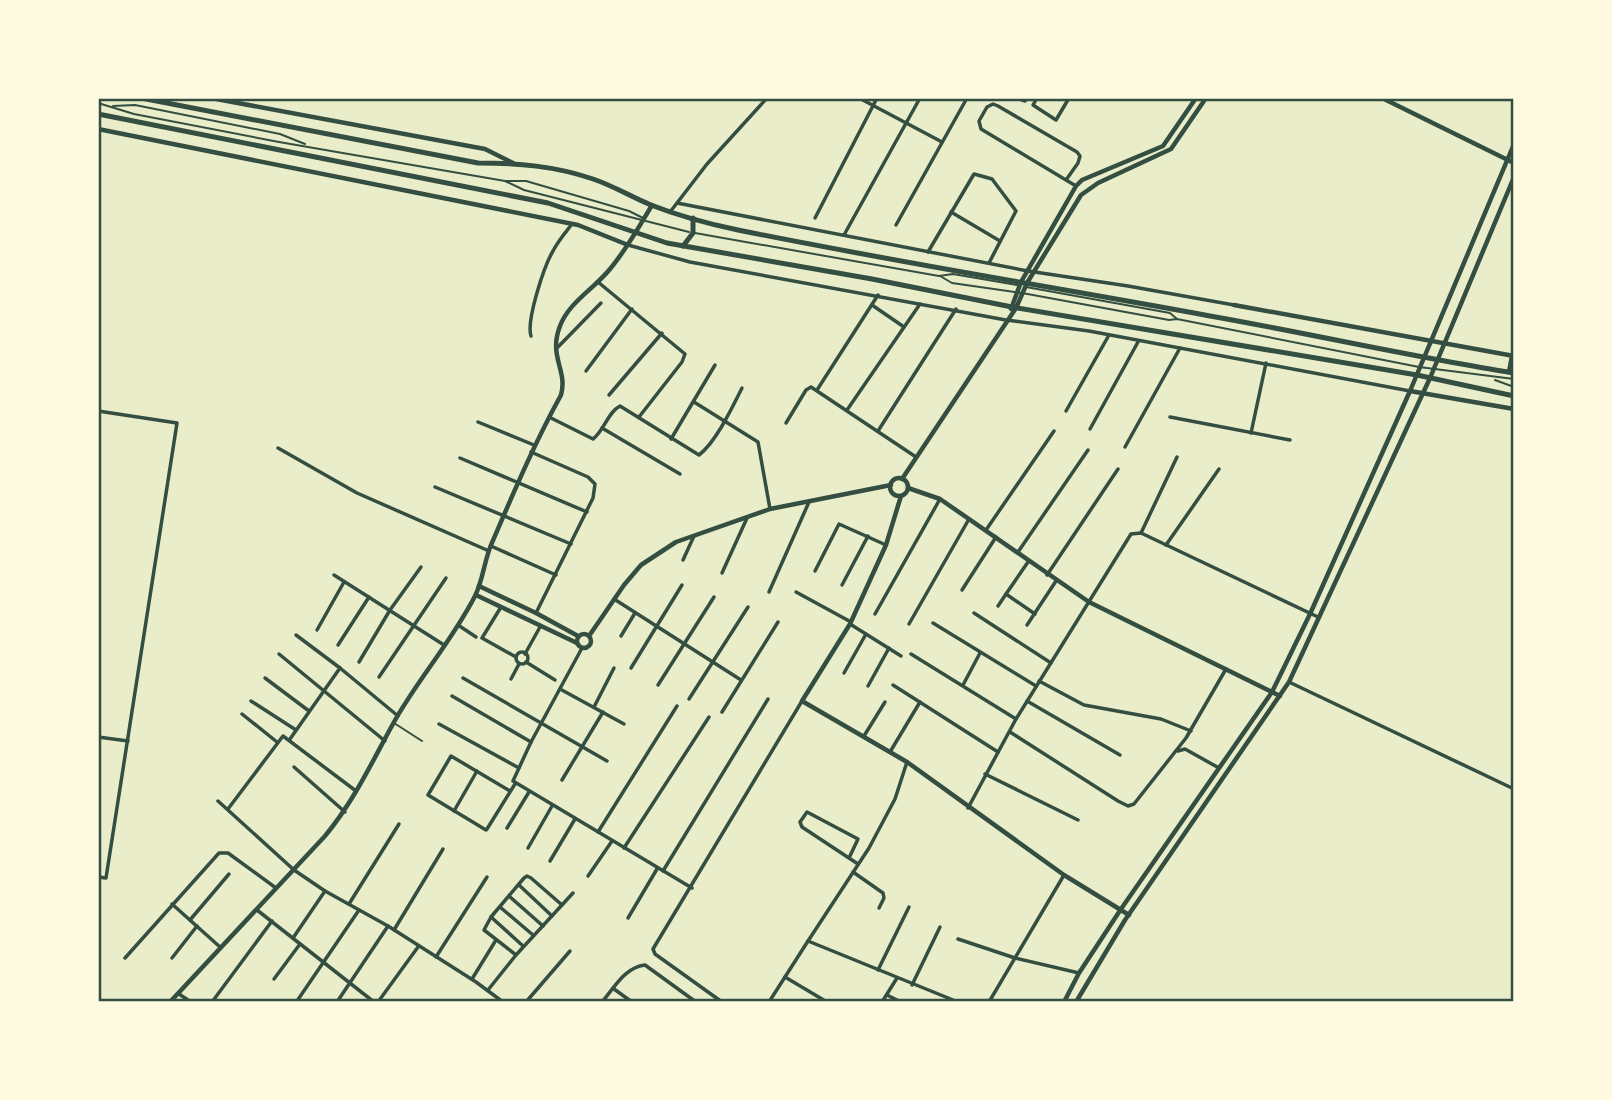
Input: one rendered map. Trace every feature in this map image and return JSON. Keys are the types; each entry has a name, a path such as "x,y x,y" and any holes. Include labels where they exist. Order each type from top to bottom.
{"main road":[{"path":"141,98 478,163 513,163 562,170 613,186 670,212 734,229 903,263 1229,319 1424,359 1511,372"},
{"path":"98,114 548,203 634,233 683,246 872,279 1014,308 1417,375 1514,396"},
{"path":"683,246 693,233 693,218"}],"street":[{"path":"211,98 485,149 513,163"},
{"path":"670,212 707,164 767,98"},
{"path":"859,98 942,142"},
{"path":"815,218 877,98"},
{"path":"844,235 920,98"},
{"path":"896,225 967,98"},
{"path":"1017,98 1025,101 1027,98"},
{"path":"1037,98 1033,105 1056,120 1069,98"},
{"path":"902,479 1014,308 1028,271 1076,186 1082,180 1163,146 1196,98"},
{"path":"1023,284 1035,272 1084,192 1171,149 1206,98"},
{"path":"1382,98 1514,163"},
{"path":"1066,180 1078,163 1080,156 1077,152 998,106 993,104 987,107 978,121 981,129 1066,180 1076,186"},
{"path":"98,129 572,224 628,245 690,262 1514,409"},
{"path":"1064,1002 1079,973 1121,909 1272,692 1410,391 1514,144"},
{"path":"928,252 974,174 992,179 1016,211 988,264"},
{"path":"1076,1002 1129,915 1289,682 1423,394 1514,177"},
{"path":"677,203 988,264 1128,285 1513,355 1511,372"},
{"path":"170,1002 345,812 398,716 476,595 490,549 534,445 564,384 555,351 557,335 565,316 598,282 628,245 652,205"},
{"path":"951,212 1000,241"},
{"path":"531,336 531,313 549,258 572,224"},
{"path":"598,282 684,350 685,358 639,417"},
{"path":"817,390 878,295"},
{"path":"555,351 601,303"},
{"path":"847,410 920,304"},
{"path":"872,305 904,327"},
{"path":"586,371 632,309"},
{"path":"878,431 956,309"},
{"path":"609,395 662,333"},
{"path":"1066,411 1109,335"},
{"path":"1090,429 1138,342"},
{"path":"1125,447 1180,348"},
{"path":"1251,433 1266,363"},
{"path":"671,439 715,365"},
{"path":"786,423 806,390 811,387 916,457"},
{"path":"549,417 590,438 596,438 617,406 699,455 724,421 742,388"},
{"path":"694,402 754,439 760,446 770,509"},
{"path":"98,411 177,423 106,878 98,877"},
{"path":"1170,418 1290,440"},
{"path":"478,422 534,445"},
{"path":"602,428 681,474"},
{"path":"986,530 1054,431"},
{"path":"278,449 358,493 556,575"},
{"path":"1017,554 1088,450"},
{"path":"531,452 584,474 592,480 595,493 536,613"},
{"path":"1141,533 1177,457"},
{"path":"460,458 587,512"},
{"path":"1047,575 1118,469"},
{"path":"1166,545 1219,469"},
{"path":"510,791 449,757 428,795 486,830 515,784 514,778 531,742 582,648 591,643 589,636 642,565 660,551 695,534 749,515 891,485 896,479 907,482 908,488 901,496 886,545 850,623 653,952 722,1002"},
{"path":"891,485 893,493 901,496"},
{"path":"435,487 571,544"},
{"path":"908,488 940,499 1089,602 1280,696"},
{"path":"875,614 940,499"},
{"path":"769,592 809,502"},
{"path":"722,573 749,515"},
{"path":"909,624 969,519"},
{"path":"815,572 839,524 886,545"},
{"path":"968,808 1037,684 1128,538 1136,532 1318,617"},
{"path":"683,560 695,534"},
{"path":"842,585 868,536"},
{"path":"962,590 996,537"},
{"path":"998,606 1028,562"},
{"path":"359,662 390,610 421,567"},
{"path":"334,575 445,646"},
{"path":"379,677 446,578"},
{"path":"1027,625 1056,581"},
{"path":"317,630 344,582"},
{"path":"631,668 682,585"},
{"path":"479,586 579,636 589,636"},
{"path":"796,592 901,656"},
{"path":"1006,594 1035,614"},
{"path":"476,595 577,643 582,648"},
{"path":"338,645 369,597"},
{"path":"658,685 714,597"},
{"path":"614,599 741,680"},
{"path":"500,607 482,638 516,657 519,664"},
{"path":"689,699 748,607"},
{"path":"621,636 635,613"},
{"path":"974,613 1051,663"},
{"path":"722,712 778,622"},
{"path":"933,623 1037,684 1084,705 1161,719 1191,731"},
{"path":"458,625 476,637"},
{"path":"526,662 525,654 540,626"},
{"path":"296,635 398,716"},
{"path":"844,673 866,635"},
{"path":"577,643 579,636"},
{"path":"868,686 889,648"},
{"path":"516,657 520,653 525,654"},
{"path":"962,685 980,653"},
{"path":"279,654 385,740"},
{"path":"911,654 1016,719"},
{"path":"511,679 519,664 526,662 555,680"},
{"path":"290,739 340,668"},
{"path":"594,707 614,668"},
{"path":"1009,732 1128,806 1138,802 1176,752 1226,669"},
{"path":"265,678 309,711"},
{"path":"463,678 607,761"},
{"path":"1289,682 1514,789"},
{"path":"893,685 998,752"},
{"path":"560,689 624,724"},
{"path":"452,696 531,742"},
{"path":"663,872 768,699"},
{"path":"251,701 296,730"},
{"path":"802,701 907,762 1064,875 1129,915"},
{"path":"1027,701 1121,755"},
{"path":"863,737 885,702"},
{"path":"890,752 920,702"},
{"path":"598,832 677,706"},
{"path":"562,780 603,712"},
{"path":"242,715 277,743"},
{"path":"624,848 709,716"},
{"path":"439,724 519,768"},
{"path":"228,809 283,736 357,792"},
{"path":"98,737 127,741"},
{"path":"1176,752 1185,749 1219,768"},
{"path":"769,1002 858,864 895,799 907,762"},
{"path":"294,767 345,812"},
{"path":"454,811 477,771"},
{"path":"985,774 1078,820"},
{"path":"515,784 692,888"},
{"path":"507,828 529,792"},
{"path":"218,801 294,870 472,979 503,1002"},
{"path":"528,848 552,806"},
{"path":"849,858 858,839 807,812 801,825 849,858 858,864"},
{"path":"550,861 575,819"},
{"path":"349,904 398,824"},
{"path":"588,876 612,841"},
{"path":"394,930 443,849"},
{"path":"125,958 222,851 276,888"},
{"path":"628,918 657,868"},
{"path":"853,872 883,892 884,898 879,908"},
{"path":"190,919 229,874"},
{"path":"989,1002 1064,875"},
{"path":"516,956 484,929 491,917 527,876 562,905"},
{"path":"436,957 487,877"},
{"path":"519,885 552,916"},
{"path":"293,938 325,891"},
{"path":"488,990 573,893"},
{"path":"509,896 542,926"},
{"path":"172,904 220,947"},
{"path":"878,970 909,906"},
{"path":"500,907 533,936"},
{"path":"297,1001 359,909"},
{"path":"257,910 376,1002 418,947"},
{"path":"491,917 524,946"},
{"path":"212,1002 272,921"},
{"path":"172,958 197,926"},
{"path":"337,1002 388,926"},
{"path":"912,985 940,927"},
{"path":"958,939 1015,958 1079,973"},
{"path":"472,979 496,940"},
{"path":"808,941 958,1002"},
{"path":"274,979 300,944"},
{"path":"526,1002 570,951"},
{"path":"602,1002 628,972 634,967 645,965 696,1002"},
{"path":"785,977 827,1002"},
{"path":"883,1002 897,978"},
{"path":"614,989 632,1002"},
{"path":"179,994 191,1002"},
{"path":"887,995 901,1002"}],"lane":[{"path":"98,103 134,114 279,142 505,181 526,181 629,211 643,219"},
{"path":"112,106 135,104 280,134 308,145"},
{"path":"505,181 524,190 693,233 939,276 953,274 1023,284 1170,313 1177,319"},
{"path":"939,276 952,283 1020,292 1169,320 1177,319 1420,367 1514,379"},
{"path":"1491,378 1514,387"},
{"path":"394,723 422,741"}]}
